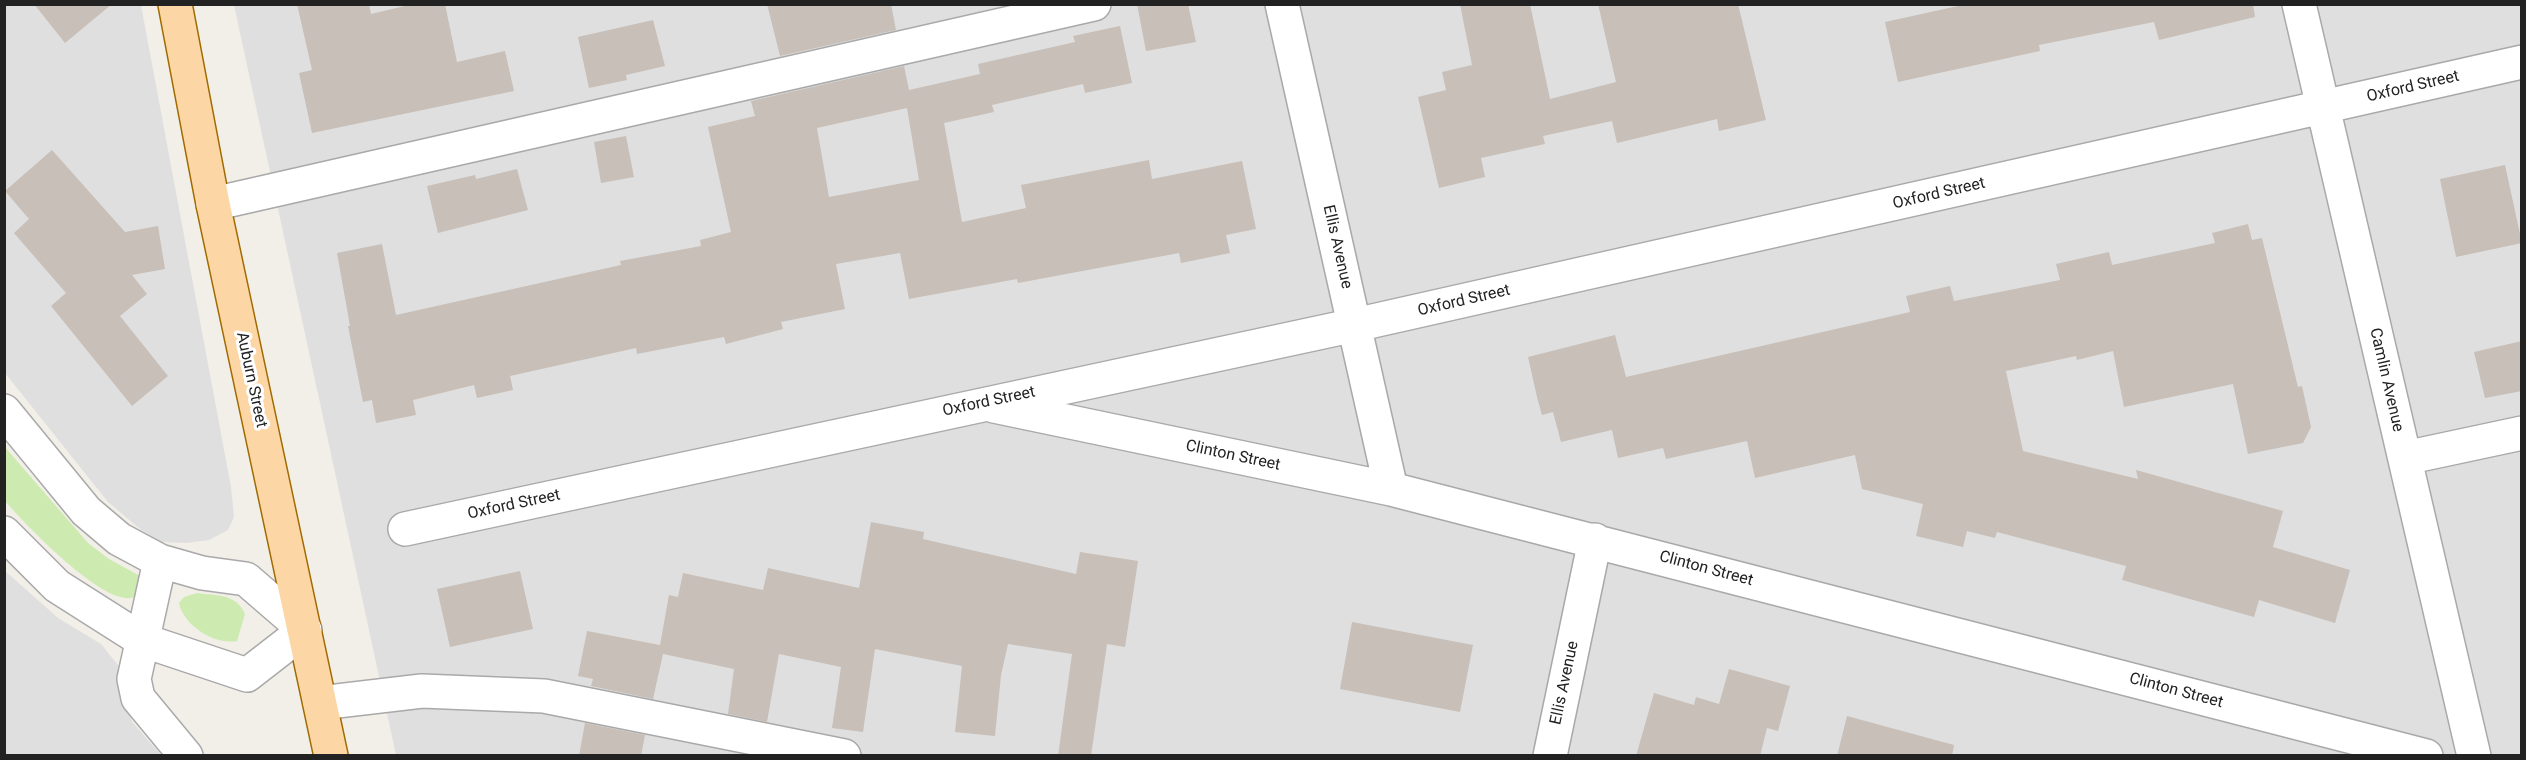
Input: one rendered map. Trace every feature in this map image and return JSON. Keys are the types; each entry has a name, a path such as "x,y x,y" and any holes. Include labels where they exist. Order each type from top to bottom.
{"main road":[{"name":"Auburn Street","path":"175,4 213,204 331,756"}],"street":[{"path":"213,204 1095,4"},
{"name":"Ellis Avenue","path":"1282,4 1391,489"},
{"name":"Camlin Avenue","path":"2299,4 2474,756"},
{"name":"Oxford Street","path":"405,529 1355,325 2522,62"},
{"name":"Clinton Street","path":"981,404 1391,489 2426,756"},
{"path":"4,411 86,511 119,539 160,561 202,573 246,579 305,630 247,675 142,640 57,586 4,532"},
{"path":"2405,458 2522,433"},
{"name":"Ellis Avenue","path":"1550,756 1594,540"},
{"path":"160,561 134,679 138,698 186,756"},
{"path":"320,703 422,691 544,696 844,756"}],"shaded area":[{"path":"4,5 141,5 231,487 234,517 228,530 209,540 186,543 161,542 140,529 108,502 5,373"},
{"path":"234,5 2521,5 2521,755 396,755"},
{"path":"4,570 58,618 101,644 118,665 120,694 133,723 161,755 5,755"}],"green space":[{"path":"4,446 88,543 109,559 140,576 139,594 131,598 117,596 101,588 63,560 15,512 5,501"},
{"path":"197,593 219,595 237,602 245,614 237,641 210,637 193,626 187,619 179,603 184,597"}],"building":[{"path":"34,4 112,4 65,43"},
{"path":"297,4 369,4 371,14 413,4 445,4 457,62 505,51 514,91 312,133 299,73 312,70"},
{"path":"767,4 891,4 896,30 780,56"},
{"path":"1137,4 1188,4 1196,42 1146,51"},
{"path":"1460,4 1530,4 1550,99 1616,82 1598,4 1738,4 1766,120 1719,131 1717,119 1617,143 1612,121 1543,136 1545,144 1481,158 1485,177 1439,188 1418,97 1446,90 1442,72 1472,65"},
{"path":"1967,4 2253,4 2255,17 2159,40 2154,22 2039,45 2040,51 1898,82 1885,22"},
{"path":"653,20 665,66 626,75 627,80 589,88 578,37"},
{"path":"1120,26 1132,83 1085,93 1083,84 992,105 994,112 944,123 962,222 1026,208 1021,185 1149,160 1152,179 1242,161 1256,229 1226,235 1230,253 1181,263 1179,253 1018,283 1017,279 909,299 900,253 836,264 845,309 781,322 783,329 726,344 724,337 637,354 636,348 510,376 513,390 477,398 474,385 413,400 416,415 376,423 372,400 363,402 337,253 382,244 396,315 621,265 620,261 701,246 700,240 731,232 708,127 755,116 751,101 904,66 909,90 980,74 978,64 1075,42 1073,36","holes":["907,108 919,180 829,197 817,128"]},
{"path":"626,136 634,177 601,183 594,142"},
{"path":"52,150 125,232 158,226 165,269 132,275 147,294 120,316 168,376 132,406 51,306 66,293 14,233 29,219 5,191"},
{"path":"2505,165 2522,243 2456,257 2440,179"},
{"path":"517,169 528,210 438,233 427,186 475,175 476,179"},
{"path":"2248,224 2252,240 2262,238 2298,387 2302,386 2311,427 2303,443 2248,454 2233,384 2124,407 2113,351 2077,360 2076,356 2006,371 2023,451 2138,479 2136,470 2283,511 2273,547 2350,570 2335,623 2259,600 2254,617 2122,580 2126,566 1997,532 1995,538 1967,531 1963,547 1916,536 1923,504 1862,489 1855,455 1755,478 1747,441 1666,459 1663,448 1618,458 1612,430 1561,442 1553,412 1542,415 1528,357 1615,335 1626,377 1910,312 1906,296 1950,286 1954,301 2060,280 2056,264 2109,252 2112,265 2215,243 2212,233"},
{"path":"2522,341 2522,391 2485,398 2474,352"},
{"path":"871,522 924,532 923,539 1076,574 1080,552 1138,561 1125,647 1107,644 1091,756 1058,756 1072,654 1008,644 1001,675 995,736 955,732 962,666 875,649 863,732 832,728 841,667 779,654 767,722 728,714 734,669 663,654 653,699 591,686 593,679 578,676 587,631 660,645 669,595 678,597 683,573 763,590 768,568 859,588"},
{"path":"520,571 533,629 450,647 437,589"},
{"path":"1352,622 1473,645 1460,712 1340,689"},
{"path":"1729,669 1790,686 1778,731 1767,728 1760,756 1636,756 1654,693 1694,705 1696,697 1719,704"},
{"path":"1847,716 1954,745 1952,756 1837,756"},
{"path":"585,723 645,735 641,756 579,756"}]}
